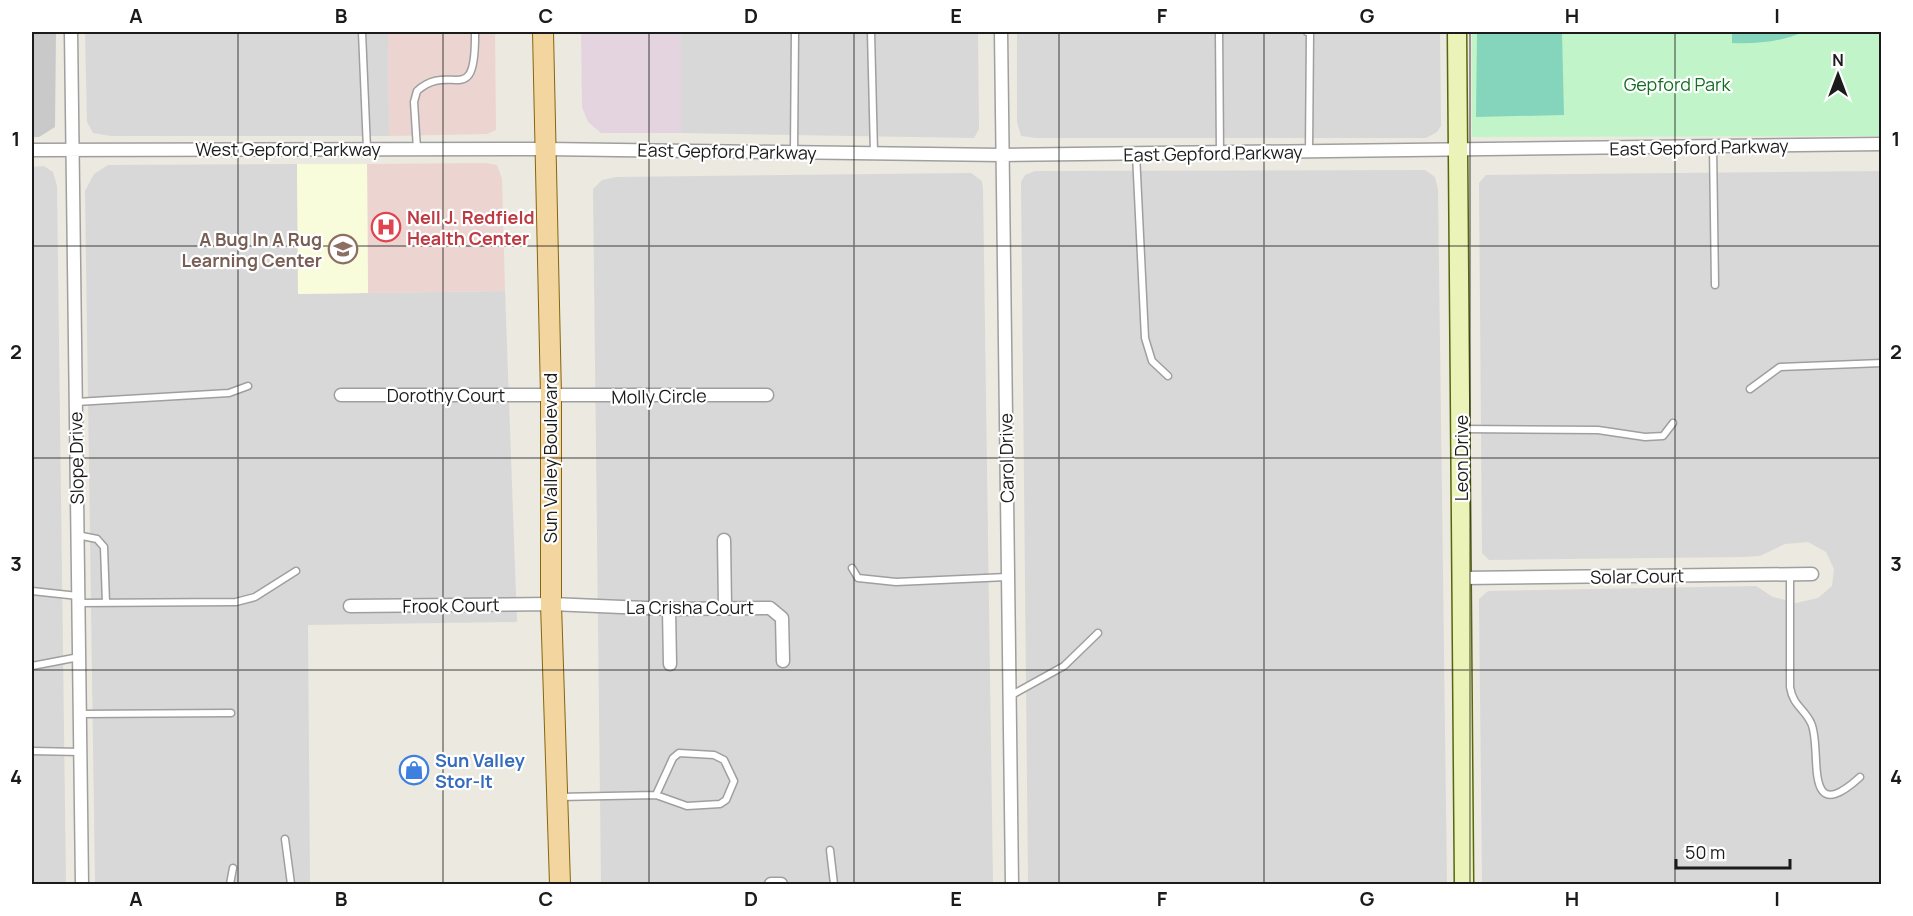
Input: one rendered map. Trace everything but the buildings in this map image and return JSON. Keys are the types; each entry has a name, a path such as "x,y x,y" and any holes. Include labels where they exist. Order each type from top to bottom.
{"main road":[{"name":"Sun Valley Boulevard","path":"543,32 551,396 551,604 560,885"}],"street":[{"name":"Slope Drive","path":"71,32 82,885"},
{"name":"Carol Drive","path":"1000,32 1012,885"},
{"name":"Leon Drive","path":"1457,32 1464,885"},
{"name":"East Gepford Parkway","path":"545,149 1002,155 1881,144"},
{"name":"West Gepford Parkway","path":"32,150 545,149"},
{"name":"Dorothy Court","path":"341,395 551,396"},
{"name":"Molly Circle","path":"551,396 767,395"},
{"path":"724,540 725,606"},
{"name":"Solar Court","path":"1462,578 1812,574"},
{"name":"Frook Court","path":"351,606 551,604"},
{"name":"La Crisha Court","path":"551,604 669,609 725,606 770,608 782,618 783,661"},
{"path":"669,609 670,664"},
{"path":"771,885 782,884"}],"lane":[{"path":"362,32 367,149"},
{"path":"417,149 414,102 417,91 434,81 460,80 468,76 475,62 474,32"},
{"path":"794,152 795,32"},
{"path":"871,32 874,154"},
{"path":"1219,32 1220,153"},
{"path":"1309,32 1309,152"},
{"path":"1713,146 1715,285"},
{"path":"1136,154 1145,338 1152,361 1168,376"},
{"path":"1750,389 1780,367 1881,363"},
{"path":"75,402 229,393 248,386"},
{"path":"1461,429 1598,430 1646,437 1663,436 1673,423"},
{"path":"77,535 97,539 104,547 106,603"},
{"path":"852,568 858,578 896,582 1008,577"},
{"path":"32,591 106,603 236,602 255,597 296,572"},
{"path":"1790,574 1790,687 1794,703 1811,723 1821,788 1835,794 1844,791 1860,777"},
{"path":"1010,696 1064,666 1098,633"},
{"path":"32,666 79,657"},
{"path":"79,714 231,713"},
{"path":"32,751 80,752"},
{"path":"558,797 656,795 687,806 720,804 726,800 734,781 733,775 724,760 714,755 680,753 673,758 656,795"},
{"path":"285,839 291,885"},
{"path":"830,850 834,885"},
{"path":"230,885 233,868"}],"shaded area":[{"path":"32,32 56,32 55,127 39,137 32,137"},
{"path":"85,32 388,32 389,136 111,136 93,133 87,122"},
{"path":"388,32 495,32 496,130 487,134 389,136"},
{"path":"581,32 681,32 681,133 601,133 588,122 582,107"},
{"path":"681,32 978,32 979,129 974,138 681,133"},
{"path":"1017,32 1440,32 1441,126 1437,132 1426,138 1036,138 1021,136 1017,122"},
{"path":"485,163 497,165 502,179 505,291 368,293 367,164"},
{"path":"297,164 299,294 505,291 517,622 308,625 310,884 95,884 85,191 94,174 108,165"},
{"path":"297,164 367,164 368,293 298,294"},
{"path":"44,166 53,172 57,186 66,884 32,884 32,167"},
{"path":"1425,170 1435,177 1438,189 1447,884 1028,884 1021,182 1025,175 1035,171"},
{"path":"1881,171 1881,884 1482,884 1479,599 1488,591 1756,586 1773,597 1796,603 1818,598 1832,586 1834,569 1826,552 1808,542 1785,544 1760,556 1744,557 1489,560 1482,553 1479,183 1486,175"},
{"path":"971,173 982,181 983,189 993,884 601,884 593,189 602,180 616,177"}],"green space":[{"name":"Gepford Park","path":"1472,32 1881,32 1881,136 1472,137"},
{"path":"1477,32 1562,32 1564,115 1476,117"},
{"path":"1732,32 1803,32 1759,43 1732,43"}],"place":[{"name":"Nell J. Redfield Health Center","path":"386,227"},
{"name":"A Bug In A Rug Learning Center","path":"343,249"},
{"name":"Sun Valley Stor-It","path":"414,770"}]}
